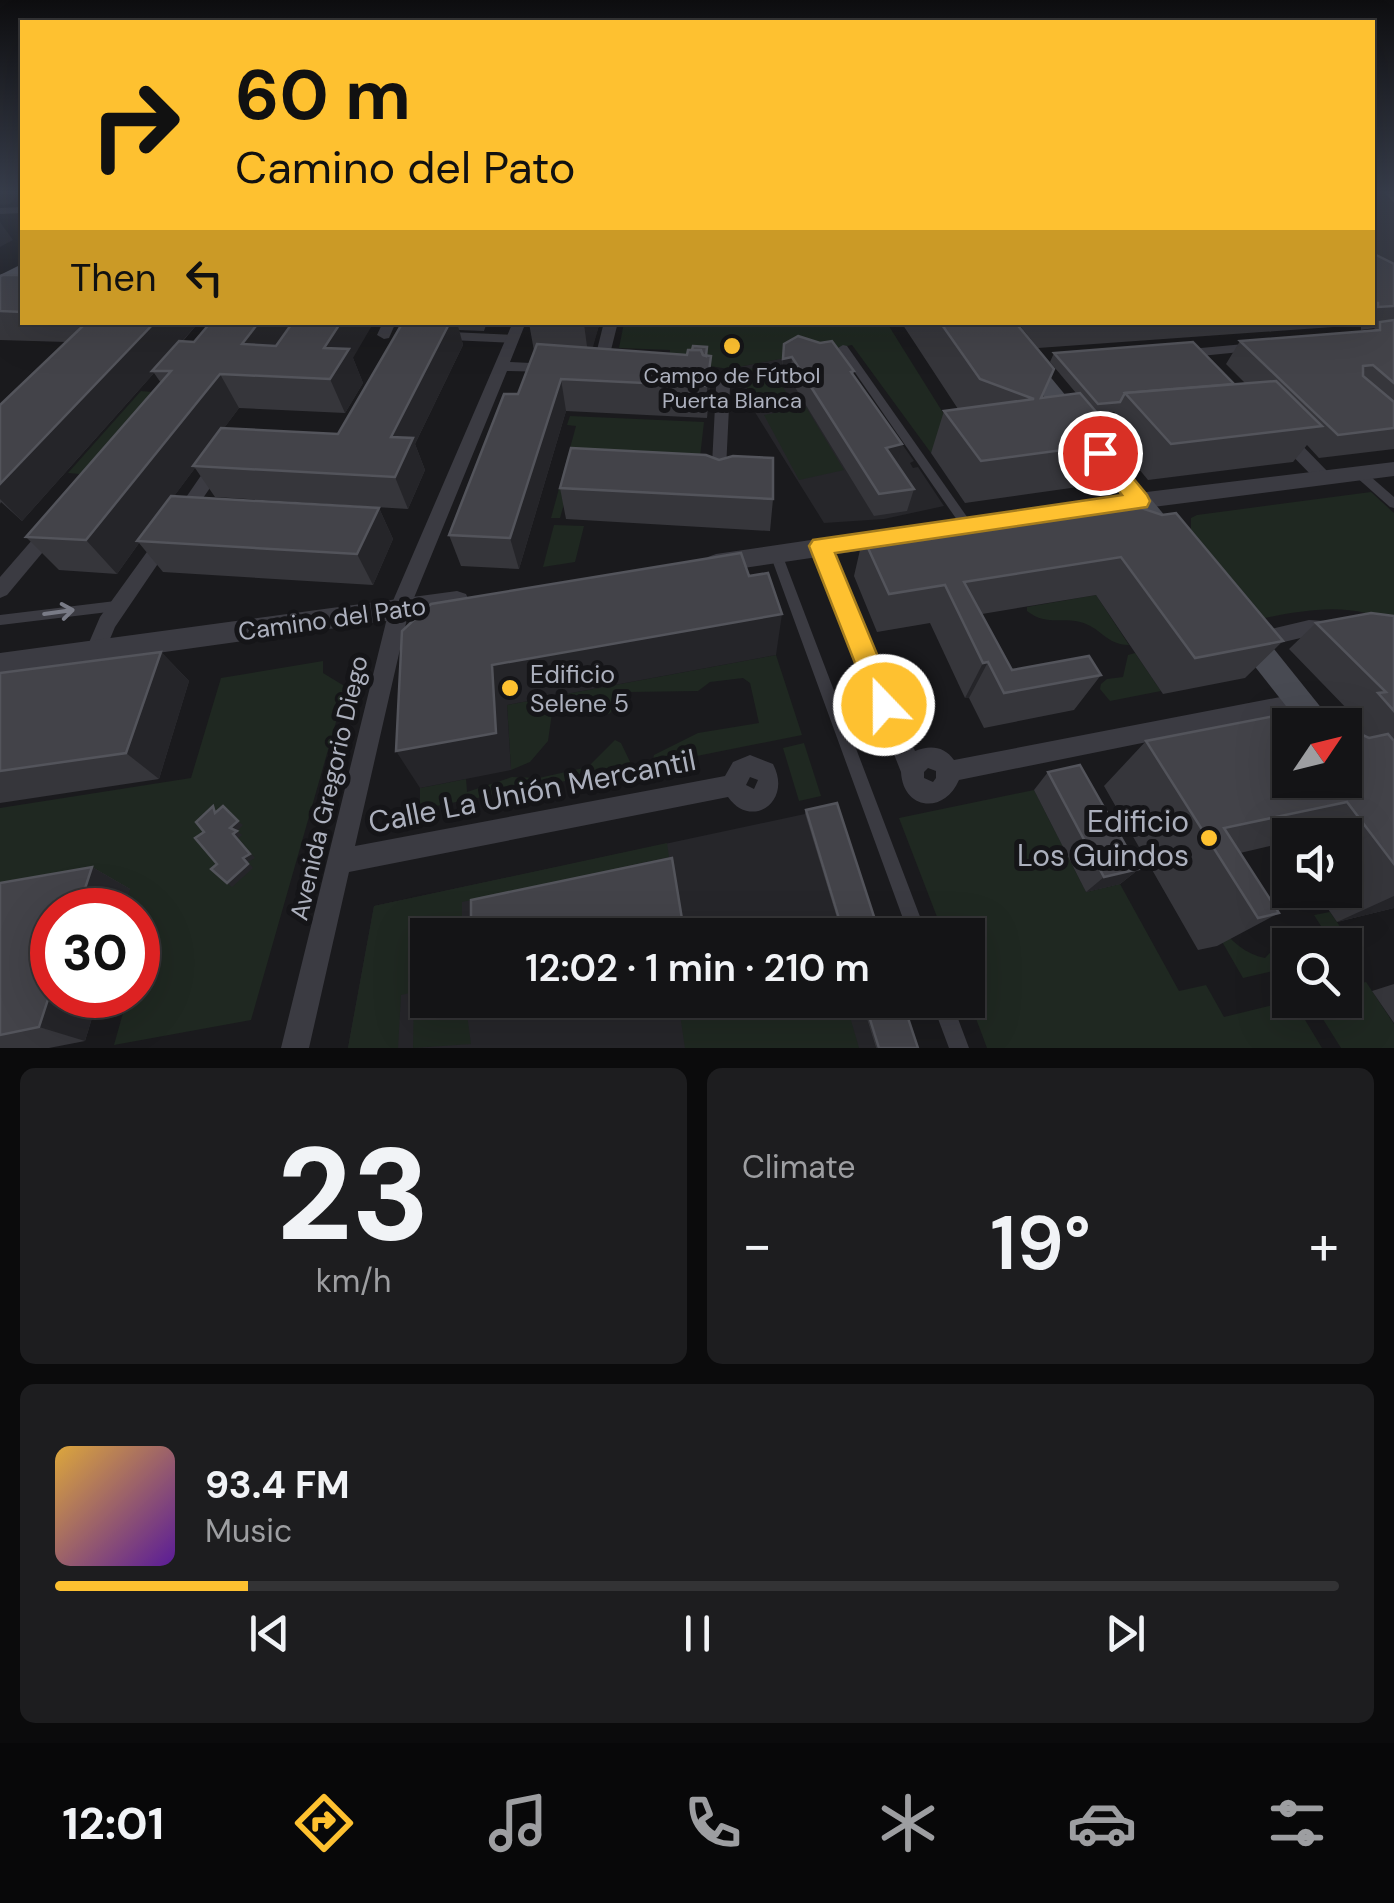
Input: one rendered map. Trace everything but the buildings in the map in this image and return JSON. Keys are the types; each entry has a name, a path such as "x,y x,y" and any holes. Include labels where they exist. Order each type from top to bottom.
{"main road":[{"path":"998,325 1032,356 1089,423 1139,501 1189,563"},
{"path":"1231,616 1306,708"}],"street":[{"path":"599,370 611,325"},
{"name":"Avenida Gregorio Diego","path":"295,1048 400,610 517,331"},
{"path":"1214,366 1196,348 1280,345"},
{"path":"843,348 967,527"},
{"path":"502,366 562,368"},
{"path":"580,369 616,371"},
{"path":"669,373 704,374 724,387 720,465"},
{"path":"1269,421 1323,477"},
{"path":"95,652 119,606 222,458"},
{"path":"1104,506 1394,469"},
{"path":"1360,472 1394,504"},
{"path":"0,590 68,510"},
{"path":"697,566 909,535"},
{"path":"821,546 918,787 933,794 946,787 947,772 1301,702"},
{"path":"776,554 912,918"},
{"name":"Camino del Pato","path":"0,664 487,597"},
{"path":"1252,642 1309,628 1357,630"},
{"name":"Calle La Unión Mercantil","path":"341,861 734,785"},
{"path":"948,1018 959,1048"}],"lane":[{"path":"438,336 517,331"},
{"path":"0,620 119,606"}],"shaded area":[{"path":"624,325 888,325 965,448 931,453 852,345 728,369 669,359 670,350 619,348"},
{"path":"834,348 914,461 910,463 913,468 918,467 944,506 884,519 824,523 728,369"},
{"path":"770,365 793,404 759,410 738,371"},
{"path":"141,391 152,392 80,474 68,473"},
{"path":"806,407 844,470 799,480 764,415"},
{"path":"570,416 704,422 697,483 572,476 560,518 551,518 576,426 567,425"},
{"path":"1371,492 1394,513 1394,627 1349,610 1314,610 1265,618 1191,530 1191,518 1197,515"},
{"path":"554,525 584,526 575,562 543,567"},
{"path":"1096,595 1129,645 1115,642 1080,622 1047,620 1027,611 1027,607"},
{"path":"1135,653 1161,691 1110,701 1100,689 1101,684 1123,677 1128,655"},
{"path":"776,655 802,735 652,765 654,755 698,733 759,723 750,683 743,678 710,682 698,691 630,692 609,714 574,703 553,706 548,741 530,762 511,770 507,705"},
{"path":"323,661 323,673 346,687 251,1020 114,1045 122,1018 160,1018 160,888 30,888 30,907 0,912 0,808 191,778 221,678"},
{"path":"615,740 621,743 633,768 420,809 420,788 466,779 467,792 512,777 539,778 588,767"},
{"path":"804,743 821,796 799,801 783,748"},
{"path":"1034,790 1086,892 1120,884 1179,991 1206,985 1224,1017 1272,1005 1272,1018 1304,1018 1322,1048 987,1048 976,1018 985,1018 985,918 937,918 899,818"},
{"path":"805,814 837,918 410,918 410,1018 867,1018 876,1048 348,1048 374,906"},
{"path":"667,843 669,857 462,902 462,918 410,918 410,993 401,995 398,1048 348,1048 374,906"},
{"path":"1183,874 1218,924 1239,946 1265,958 1272,951 1272,971 1243,978"},
{"path":"1330,912 1341,928 1320,928 1314,915"},
{"path":"1366,982 1394,1024 1394,1048 1341,1048 1322,1018 1362,1018 1362,983"},
{"path":"414,1018 467,1018 471,1044 413,1048"},
{"path":"681,1018 850,1018 859,1048 685,1048"}],"place":[{"name":"Campo de Fútbol Puerta Blanca","path":"732,346"},
{"name":"Edificio Selene 5","path":"510,688"},
{"name":"Edificio Los Guindos","path":"1209,838"}],"route":[{"path":"884,705 821,546 1139,501 1100,453"}]}
